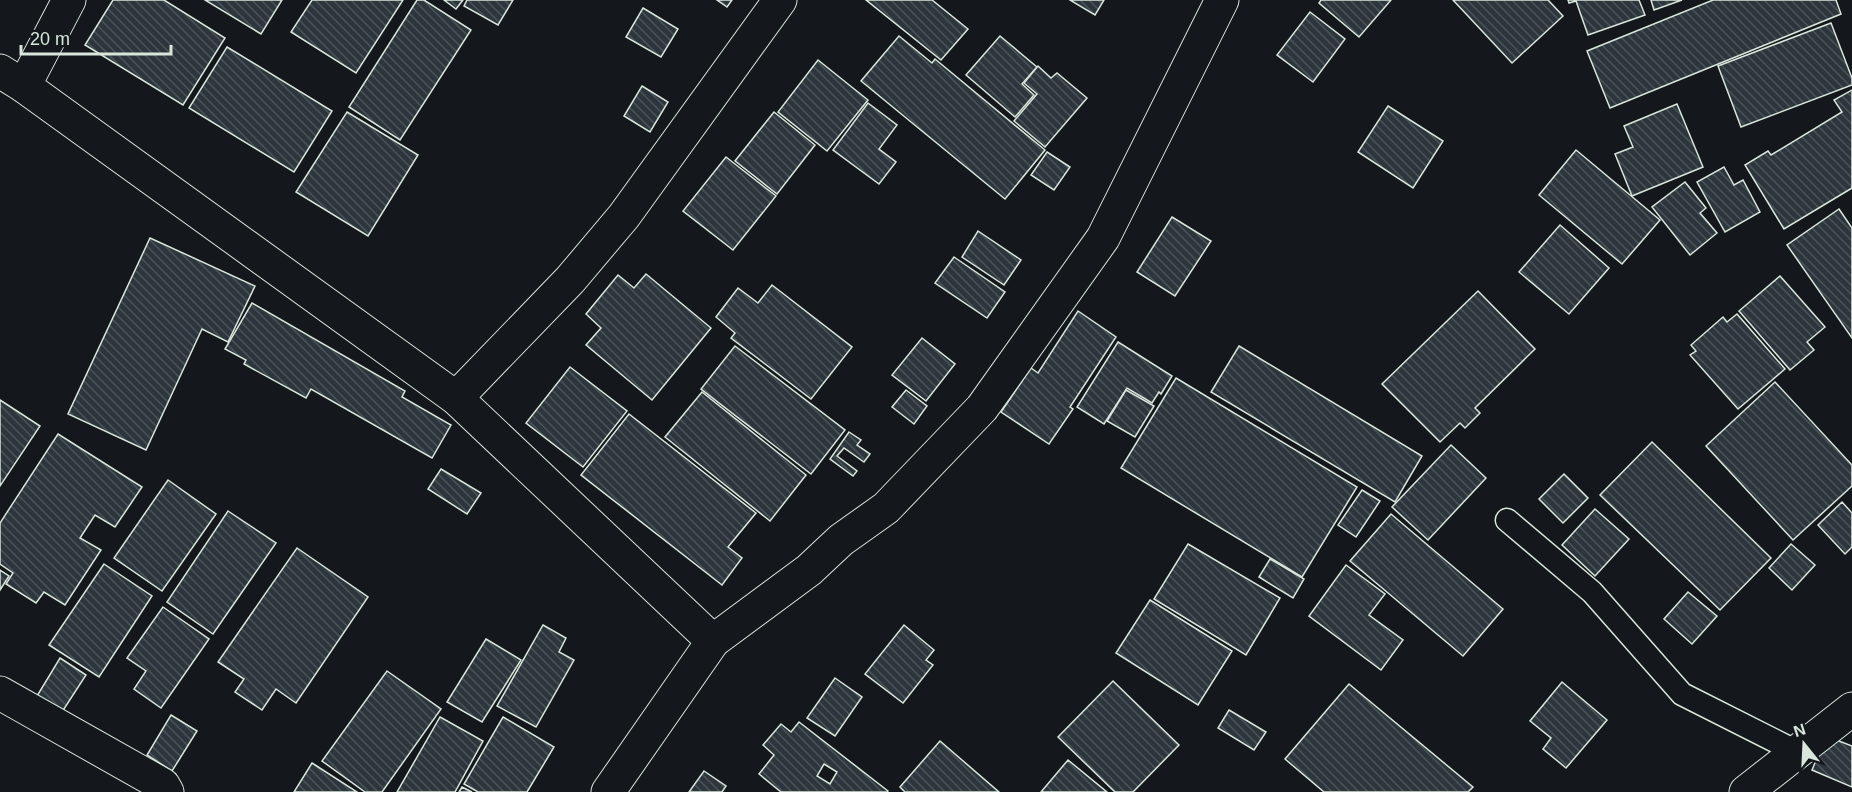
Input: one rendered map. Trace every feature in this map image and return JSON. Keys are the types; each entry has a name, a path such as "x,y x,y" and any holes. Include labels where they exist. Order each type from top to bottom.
{"street":[{"path":"69,0 12,79 456,398 713,641"},
{"path":"456,398 570,280 624,216 780,0"},
{"path":"608,792 713,641 809,570 841,540 886,507 982,408 1103,238 1222,0"},
{"path":"0,693 163,785 167,792"},
{"path":"1746,792 1852,709"}],"lane":[{"path":"1507,520 1592,592 1682,694 1797,752"}],"building":[{"path":"113,0 164,0 225,38 183,105 85,45"},
{"path":"205,0 282,0 261,34"},
{"path":"312,0 403,0 356,73 291,32"},
{"path":"417,0 424,0 471,30 400,140 349,107"},
{"path":"444,0 463,0 456,9"},
{"path":"467,0 513,0 498,25 464,6"},
{"path":"717,0 732,0 727,7"},
{"path":"866,0 932,0 968,29 941,60"},
{"path":"1070,0 1104,0 1095,15"},
{"path":"1321,0 1391,0 1359,37 1319,3"},
{"path":"1453,0 1548,0 1563,16 1512,63"},
{"path":"1568,0 1639,0 1645,15 1588,35 1576,1 1569,3"},
{"path":"1651,0 1682,0 1654,10"},
{"path":"1713,0 1836,0 1841,14 1610,108 1587,51"},
{"path":"643,8 678,29 661,57 626,37"},
{"path":"1310,12 1345,39 1313,82 1277,55"},
{"path":"1831,23 1852,78 1852,85 1741,127 1718,66"},
{"path":"899,36 932,63 935,59 1045,150 1005,199 861,81"},
{"path":"1000,36 1037,67 1022,84 1034,95 1015,117 966,75"},
{"path":"227,47 332,111 294,172 189,108"},
{"path":"818,60 868,100 827,151 778,112"},
{"path":"1038,66 1051,78 1057,73 1087,98 1045,147 1014,121 1037,94 1024,83"},
{"path":"642,86 668,102 650,132 624,116"},
{"path":"1852,90 1852,188 1784,229 1745,165 1768,151 1771,155 1842,112 1834,100"},
{"path":"868,103 897,125 879,149 896,162 879,184 833,150"},
{"path":"1677,104 1703,167 1632,196 1615,154 1633,147 1624,126"},
{"path":"1388,106 1443,141 1413,188 1358,152"},
{"path":"347,112 418,155 368,236 296,192"},
{"path":"774,112 815,145 777,194 735,161"},
{"path":"1576,150 1660,220 1622,264 1539,195"},
{"path":"1047,152 1070,167 1054,190 1031,175"},
{"path":"726,157 776,196 733,250 683,211"},
{"path":"1724,167 1734,185 1743,180 1760,212 1725,232 1697,182"},
{"path":"1685,182 1706,208 1700,213 1717,233 1690,255 1652,207"},
{"path":"1839,209 1852,228 1852,338 1787,245"},
{"path":"1172,217 1211,241 1175,296 1137,272"},
{"path":"1560,225 1609,268 1569,314 1519,272"},
{"path":"978,231 1021,260 1004,285 962,257"},
{"path":"150,238 255,286 228,342 202,329 146,450 68,414"},
{"path":"954,257 1005,292 987,318 935,283"},
{"path":"646,274 711,328 652,400 586,345 601,328 586,314 618,275 634,288"},
{"path":"1780,276 1825,327 1807,342 1814,350 1790,370 1739,311"},
{"path":"772,285 852,347 811,399 731,338 735,333 716,317 738,288 758,303"},
{"path":"1478,291 1535,349 1475,408 1480,413 1465,428 1460,423 1440,442 1382,384"},
{"path":"252,303 405,391 402,397 451,425 432,458 311,389 306,398 244,364 246,360 225,349"},
{"path":"1078,311 1116,337 1070,407 1073,409 1049,444 1001,412 1031,368 1038,373"},
{"path":"1737,314 1785,369 1738,409 1690,355 1696,351 1691,345 1723,317 1727,322"},
{"path":"922,338 955,364 926,401 892,375"},
{"path":"1118,342 1172,376 1161,394 1159,392 1152,403 1127,388 1104,424 1077,407"},
{"path":"735,346 845,430 811,474 701,389"},
{"path":"1239,346 1422,456 1395,502 1211,392"},
{"path":"570,367 627,411 583,467 526,423"},
{"path":"1176,378 1357,487 1302,577 1121,468"},
{"path":"1775,382 1852,465 1852,486 1793,540 1706,446"},
{"path":"906,390 927,406 914,424 892,407"},
{"path":"1126,390 1154,406 1135,437 1107,421"},
{"path":"702,392 806,475 770,521 665,437"},
{"path":"0,400 40,426 0,486"},
{"path":"629,414 756,513 728,547 742,558 722,585 581,475"},
{"path":"849,432 861,440 857,445 870,454 864,462 844,448 837,456 857,471 853,476 830,459"},
{"path":"58,434 142,487 115,527 95,515 80,538 101,550 65,605 44,592 36,603 6,584 13,573 0,564 0,523"},
{"path":"1652,442 1771,558 1720,610 1600,495"},
{"path":"1451,445 1486,478 1428,540 1392,507"},
{"path":"441,469 481,493 467,514 428,489"},
{"path":"1564,474 1588,498 1563,523 1539,499"},
{"path":"168,480 216,514 162,591 114,558"},
{"path":"1362,490 1380,501 1356,537 1338,525"},
{"path":"1842,502 1852,513 1852,547 1845,554 1818,525"},
{"path":"1595,509 1629,539 1595,576 1562,545"},
{"path":"228,511 276,543 213,634 167,602"},
{"path":"1391,514 1503,609 1463,656 1350,561"},
{"path":"1188,544 1280,598 1246,655 1154,599"},
{"path":"1791,544 1815,565 1792,590 1769,568"},
{"path":"297,548 368,597 296,703 276,689 262,710 235,692 244,679 218,662"},
{"path":"1270,559 1304,579 1293,598 1259,577"},
{"path":"104,564 152,596 99,677 49,645"},
{"path":"1346,565 1385,594 1369,615 1403,640 1381,670 1309,616"},
{"path":"0,570 9,576 0,590"},
{"path":"1688,592 1717,616 1692,644 1664,619"},
{"path":"1150,600 1232,651 1198,705 1116,653"},
{"path":"163,607 209,639 161,708 134,689 146,671 127,658"},
{"path":"543,625 566,638 559,652 574,660 536,727 497,706"},
{"path":"904,625 934,650 926,660 933,665 903,703 865,674"},
{"path":"486,639 521,660 482,722 447,702"},
{"path":"60,658 86,675 62,712 37,696"},
{"path":"387,671 441,709 382,792 365,792 322,761"},
{"path":"835,678 862,697 835,736 807,718"},
{"path":"1113,681 1179,745 1133,792 1115,792 1058,737"},
{"path":"1562,682 1607,720 1566,768 1543,749 1551,738 1530,721"},
{"path":"1349,684 1473,787 1468,792 1324,792 1285,759"},
{"path":"1229,710 1266,732 1254,750 1218,728"},
{"path":"171,715 197,731 172,771 147,755"},
{"path":"440,717 483,741 455,792 397,792"},
{"path":"503,717 554,747 527,792 478,792 464,784"},
{"path":"799,722 888,791 781,792 759,774 774,755 763,745 781,724 791,732","holes":["824,764 837,772 830,784 817,776"]},
{"path":"1826,736 1852,746 1852,787 1812,770"},
{"path":"940,741 999,792 905,792 900,787"},
{"path":"1068,760 1107,792 1041,792"},
{"path":"312,763 357,792 294,792"},
{"path":"704,771 726,786 722,792 689,792"},
{"path":"462,787 472,792 459,792"}]}
